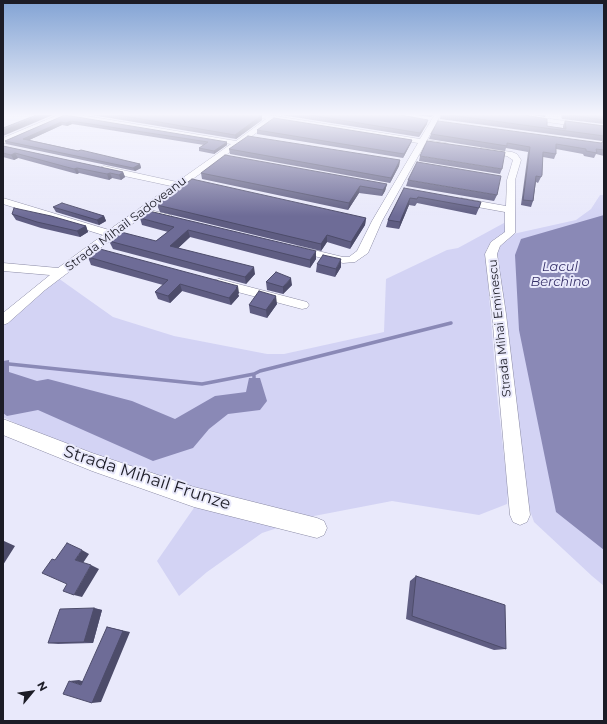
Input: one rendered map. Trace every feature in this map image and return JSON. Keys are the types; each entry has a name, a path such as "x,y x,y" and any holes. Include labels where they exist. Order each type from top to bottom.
{"street":[{"name":"Strada Mihail Sadoveanu","path":"3,320 61,272 111,234 144,212 181,183 231,148"},
{"path":"289,247 335,259 351,260 362,253 374,221 396,189 418,148"},
{"name":"Strada Mihai Eminescu","path":"474,149 509,154 516,158 507,180 511,210 510,232 494,244 491,254 499,314 520,515"},
{"path":"219,156 232,159"},
{"path":"92,166 181,183 200,184"},
{"path":"450,199 511,210"},
{"path":"3,201 111,234"},
{"path":"144,212 174,219"},
{"path":"93,248 108,252"},
{"path":"3,267 61,272"},
{"path":"205,279 302,305"},
{"name":"Strada Mihail Frunze","path":"3,426 92,462 194,497 317,528"}],"shaded area":[{"name":"Lacul Berchino","path":"600,195 604,195 604,586 534,522 527,502 496,255 500,245 513,234 576,220 591,209"},
{"path":"504,223 506,232 491,243 486,250 486,259 497,394 508,492 507,504 479,515 392,501 314,516 262,533 207,572 179,596 157,561 205,492 124,468 25,428 3,417 3,325 58,278 113,317 174,336 267,354 284,354 384,332 386,279 447,250 458,248"}],"water":[{"name":"Lacul Berchino","path":"604,215 604,550 556,512 519,330 515,255 521,239"},
{"path":"9,360 9,372 37,381 48,379 132,401 175,419 215,396 246,392 249,378 260,378 267,401 260,410 228,414 209,429 193,448 153,461 38,410 7,416 3,413 3,361"}],"building":[{"path":"3,148 11,148 123,172 119,175 77,168 74,169 15,153 11,155 3,153"},
{"path":"37,148 63,148 78,151 81,150 140,164 133,168"},
{"path":"199,148 219,148 214,151"},
{"path":"323,148 400,160 391,178 229,149"},
{"path":"366,148 408,148 404,154"},
{"path":"424,148 475,148 505,152 502,169 420,156"},
{"path":"530,148 556,148 556,154 543,152 542,175 541,177 536,176 533,201 523,200"},
{"path":"579,148 604,148 604,150 596,149 597,153 586,151 586,149"},
{"path":"225,155 387,184 383,190 360,186 349,203 201,173"},
{"path":"417,162 501,176 497,195 408,180"},
{"path":"192,179 366,218 351,242 327,235 321,244 157,205"},
{"path":"404,188 481,202 479,208 418,197 417,199 410,198 400,222 388,220"},
{"path":"62,203 104,216 97,220 53,207"},
{"path":"14,208 51,216 86,226 77,231 37,222 12,214"},
{"path":"149,211 316,251 310,260 188,230 170,246 254,267 245,277 109,241 121,232 156,241 174,227 140,218"},
{"path":"100,249 238,286 229,298 180,284 168,296 155,292 168,280 88,257"},
{"path":"323,255 341,259 336,269 317,264"},
{"path":"276,272 291,278 283,287 266,282"},
{"path":"259,291 276,296 266,310 249,305"},
{"path":"67,543 82,550 75,560 91,565 74,595 63,591 67,584 42,573 52,559 55,560"},
{"path":"416,576 505,605 506,649 412,616"},
{"path":"94,608 84,642 48,643 60,609"},
{"path":"107,627 123,631 92,703 63,694 69,681 81,685"}],"waterway":[{"path":"254,374 260,371 451,323"},
{"path":"9,364 202,384 254,374"}]}
